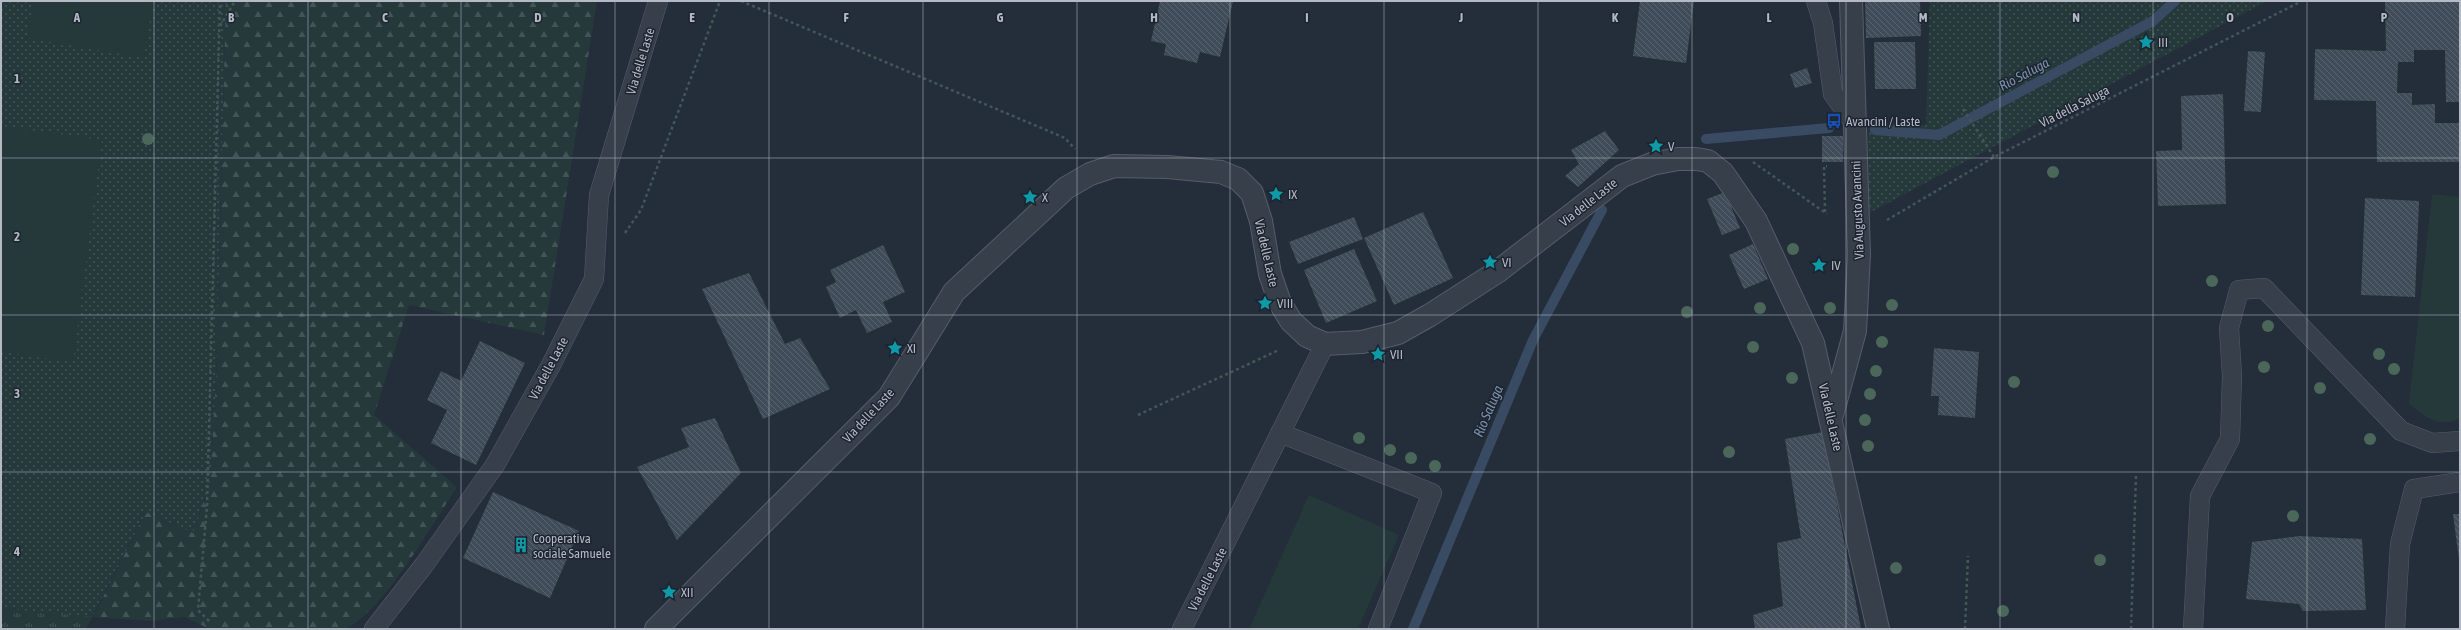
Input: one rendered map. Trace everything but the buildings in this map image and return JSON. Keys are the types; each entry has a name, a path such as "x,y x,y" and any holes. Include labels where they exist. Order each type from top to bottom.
{"street":[{"name":"Via Augusto Avancini","path":"1831,416 1855,330 1859,236 1851,1"},
{"name":"Via delle Laste","path":"656,629 889,397 954,292 1066,188 1090,174 1114,166 1167,167 1221,172 1238,179 1252,193 1261,221 1270,274 1280,303 1292,321 1307,336 1325,344 1362,342 1398,332 1430,315 1497,272 1622,176 1652,164 1678,159 1708,161 1723,172 1756,221 1813,343 1831,416 1878,629"}],"lane":[{"name":"Via delle Laste","path":"374,629 424,565 495,465 551,365 594,279 599,195 658,1"},
{"path":"1816,1 1823,23 1834,94 1854,124"},
{"path":"2193,629 2200,496 2230,439 2232,376 2229,328 2240,290 2264,288 2401,431 2432,443 2460,441"},
{"name":"Via delle Laste","path":"1182,629 1325,344"},
{"path":"1283,427 1432,493 1378,629"},
{"path":"2395,629 2400,544 2414,489 2460,482"}],"path":[{"path":"209,621 198,610 207,498 220,1"},
{"path":"220,27 235,1"},
{"path":"624,235 641,210 720,1"},
{"path":"741,1 1065,138 1072,144 1090,174"},
{"name":"Via della Saluga","path":"1859,236 1994,157 2302,1"},
{"path":"1963,109 1994,157"},
{"path":"1746,157 1859,236"},
{"path":"1824,166 1825,212"},
{"path":"1138,416 1268,355"},
{"path":"2130,629 2136,475"},
{"path":"1964,629 1968,556"}],"green space":[{"path":"1,1 226,1 216,382 210,483 193,533 146,512 86,629 1,629"},
{"path":"33,1 153,1 144,58 27,38"},
{"path":"226,1 597,1 544,335 409,305 374,415 457,487 391,586 375,605 360,619 345,629 210,629 184,617 151,621 93,617 146,512 193,533 210,483 216,382"},
{"path":"1930,1 2267,1 1869,213 1868,121 1926,125"},
{"path":"1,126 102,140 73,362 1,352"},
{"path":"2432,194 2460,197 2460,418 2446,422 2439,422 2426,417 2409,403"},
{"path":"1309,495 1399,535 1358,629 1249,629"},
{"path":"1,608 93,617 86,629 1,629"}],"waterway":[{"name":"Rio Saluga","path":"1875,130 1939,135 2153,21 2175,1"},
{"name":"Rio Saluga","path":"1706,139 1829,128"},
{"name":"Rio Saluga","path":"1413,629 1533,340 1602,210"}],"place":[{"name":"III","path":"2146,42"},
{"name":"Avancini / Laste","path":"1834,121"},
{"name":"V","path":"1656,146"},
{"name":"IX","path":"1276,194"},
{"name":"X","path":"1030,197"},
{"name":"VI","path":"1490,262"},
{"name":"IV","path":"1819,265"},
{"name":"VIII","path":"1265,303"},
{"name":"XI","path":"895,348"},
{"name":"VII","path":"1378,354"},
{"name":"Cooperativa sociale Samuele","path":"521,545"},
{"name":"XII","path":"669,592"}]}
